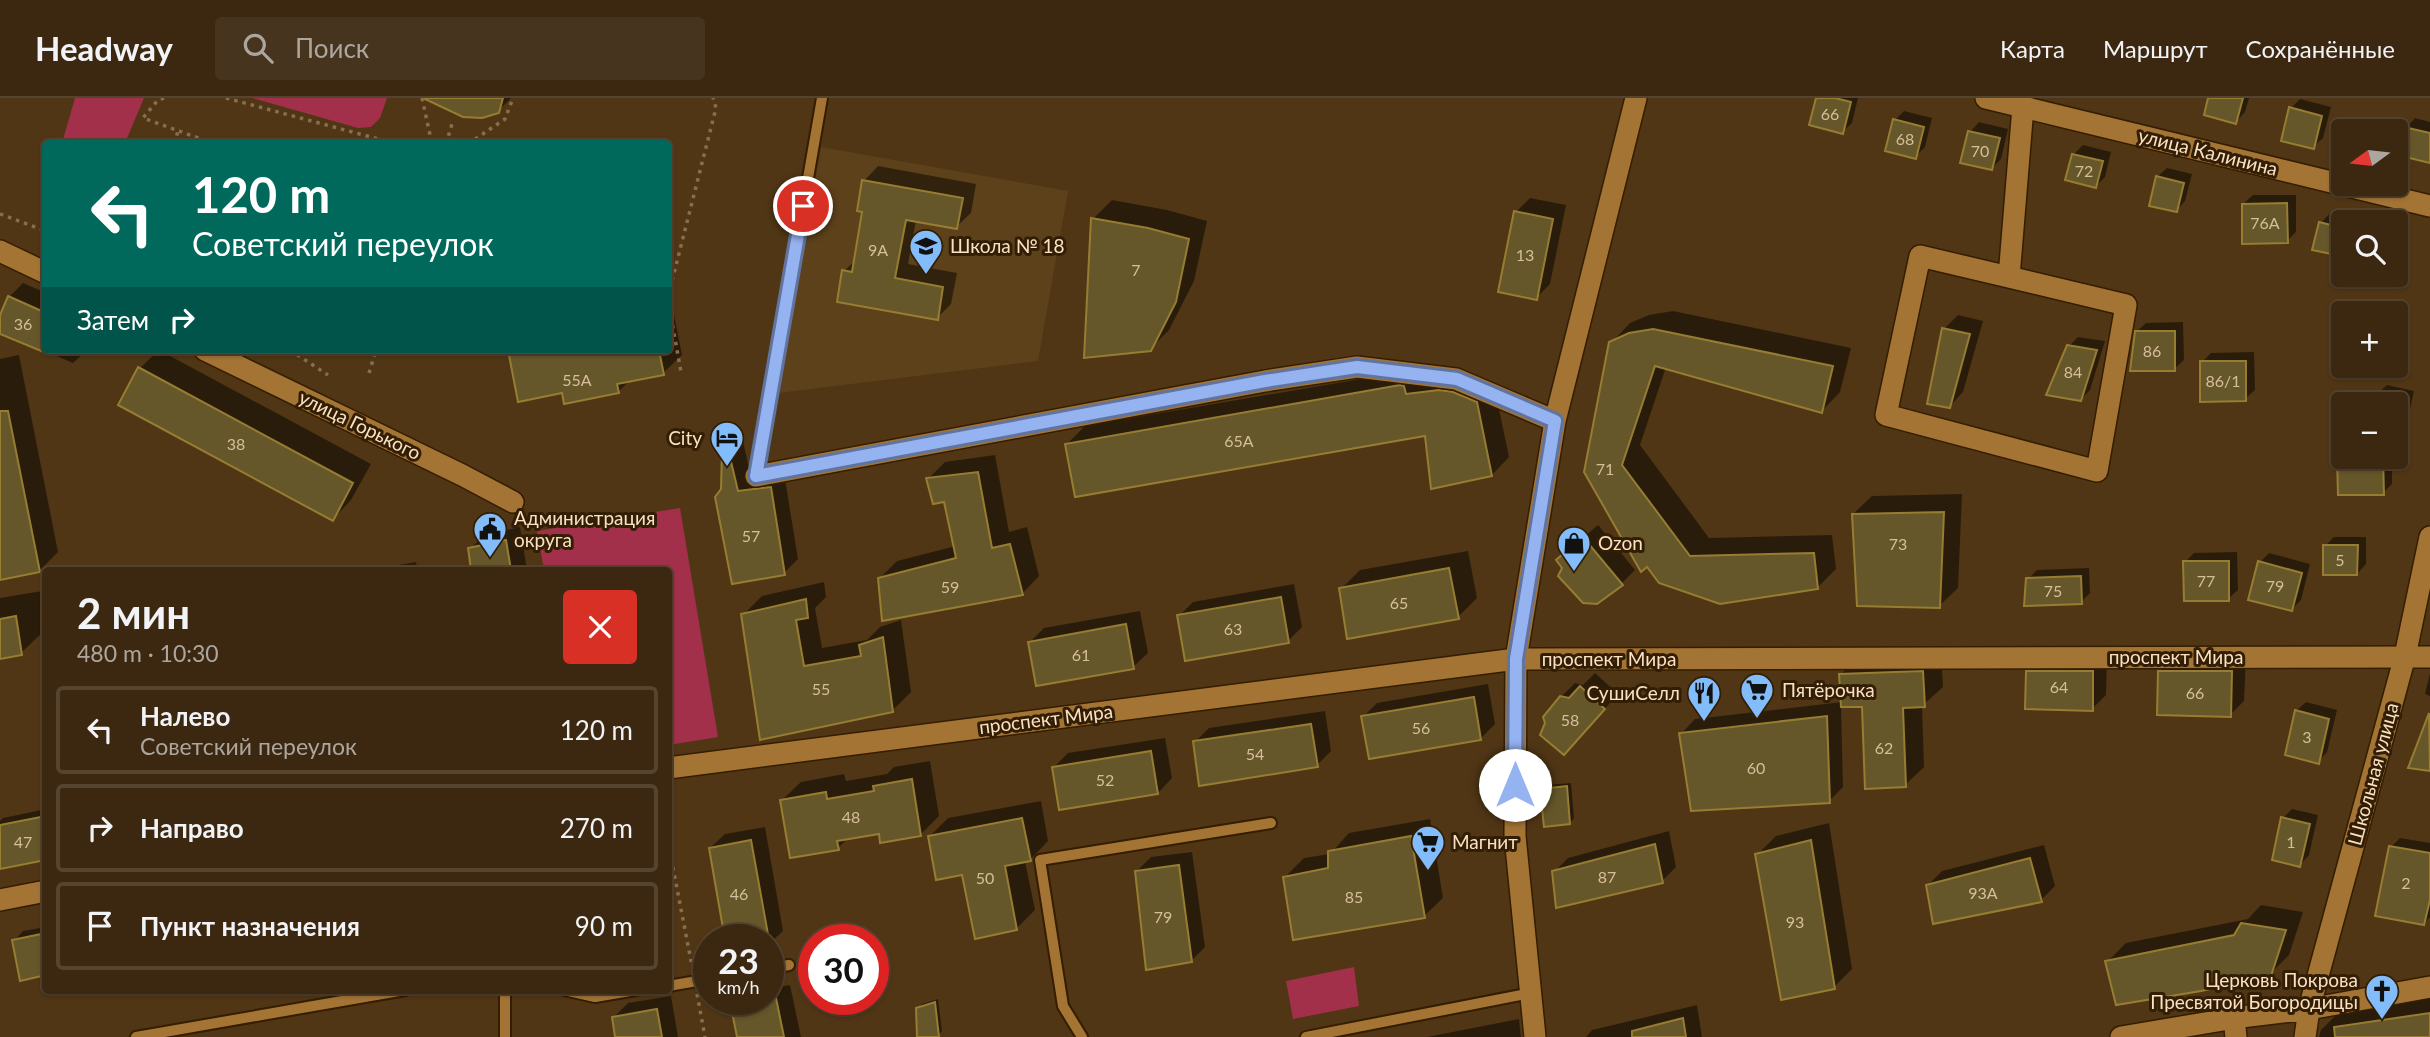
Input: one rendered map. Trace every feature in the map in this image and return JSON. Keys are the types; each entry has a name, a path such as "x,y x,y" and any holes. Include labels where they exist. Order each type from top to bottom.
{"street":[{"path":"1535,1037 1514,836 1516,659 1555,421 1636,98"},
{"name":"улица Калинина","path":"1986,98 2430,206"},
{"path":"2009,277 2023,107"},
{"path":"0,251 42,271"},
{"path":"1920,256 2009,277 2126,305 2097,471 1886,415 1920,256"},
{"name":"улица Горького","path":"213,354 513,502"},
{"path":"756,476 1265,381 1357,367 1457,379 1555,421"},
{"name":"Школьная улица","path":"2305,1037 2309,1009 2405,656 2430,537"},
{"name":"проспект Мира","path":"672,767 1516,659 2430,657"},
{"path":"0,900 42,892"},
{"path":"2121,1037 2235,1027 2309,1009 2430,987"}],"lane":[{"path":"756,476 822,98"},
{"path":"1082,1037 1063,1006 1040,860 1270,823"},
{"path":"784,966 789,965"},
{"path":"672,985 693,982"},
{"path":"1306,1037 1531,993"},
{"path":"136,1037 382,994"},
{"path":"505,994 505,1037"},
{"path":"585,994 609,994"}],"path":[{"path":"164,98 158,100 143,118 204,140"},
{"path":"226,98 382,140"},
{"path":"422,98 431,140"},
{"path":"474,140 505,119 513,98"},
{"path":"672,277 716,108 713,98"},
{"path":"447,140 452,124"},
{"path":"176,140 178,130"},
{"path":"0,214 42,230"},
{"path":"672,321 681,372"},
{"path":"296,354 328,376"},
{"path":"369,373 375,354"},
{"path":"672,863 693,972"},
{"path":"701,1015 705,1037"}],"shaded area":[{"path":"75,98 144,98 126,140 63,140"},
{"path":"252,98 387,98 380,118 371,127 358,128"},
{"name":"Школа № 18","path":"821,147 1068,191 1038,361 778,393"},
{"path":"680,508 718,737 672,745 672,567 543,567 537,531"},
{"path":"1354,967 1359,1006 1293,1019 1286,981"}],"building":[{"path":"423,98 503,98 499,113 482,118 463,117"},
{"path":"1816,98 1835,98 1851,102 1843,134 1809,125"},
{"path":"2208,98 2243,98 2236,124 2204,115"},
{"path":"2289,107 2322,116 2314,149 2281,141"},
{"path":"1893,119 1924,127 1916,159 1885,151"},
{"path":"2408,128 2430,133 2430,163 2408,158"},
{"path":"1968,131 2000,138 1992,170 1960,163"},
{"path":"2072,154 2103,161 2096,188 2065,180"},
{"path":"2156,176 2184,183 2177,212 2149,206"},
{"path":"862,180 963,198 957,229 906,220 895,278 943,287 938,320 837,302 842,270 852,272 862,212 857,211"},
{"path":"2287,203 2288,243 2242,244 2242,204"},
{"path":"1514,211 1553,219 1537,300 1498,292"},
{"path":"1091,218 1148,228 1189,239 1176,302 1151,351 1084,358"},
{"path":"2319,222 2331,225 2331,254 2312,250"},
{"path":"8,296 42,311 42,351 0,334 0,315"},
{"path":"1942,328 1970,334 1950,408 1927,404"},
{"path":"1653,329 1833,366 1822,413 1655,366 1622,465 1690,556 1814,553 1818,589 1720,604 1659,583 1647,567 1641,572 1584,472 1609,342 1629,333"},
{"path":"2135,331 2175,331 2175,371 2130,371"},
{"path":"2067,345 2097,350 2081,401 2046,395"},
{"path":"509,354 660,354 664,375 617,384 619,393 564,404 562,393 518,402"},
{"path":"2200,361 2246,361 2246,401 2200,402"},
{"path":"138,367 353,483 333,521 118,405"},
{"path":"1404,386 1406,394 1439,390 1453,392 1477,402 1492,476 1431,489 1425,436 1075,497 1065,444"},
{"path":"0,411 8,411 40,572 0,580"},
{"path":"728,449 738,491 771,487 785,575 732,584 715,497 721,489 722,450"},
{"path":"2337,469 2383,469 2384,495 2338,495"},
{"path":"978,472 992,548 1010,544 1023,595 882,621 878,578 956,558 944,502 933,504 926,478"},
{"path":"1944,512 1940,608 1857,606 1852,514"},
{"path":"1583,537 1623,585 1597,604 1583,603 1558,576 1562,568 1556,560"},
{"name":"Администрация округа","path":"506,540 510,567 471,567 468,548"},
{"path":"2323,545 2358,545 2357,575 2323,575"},
{"path":"2183,561 2229,561 2229,601 2184,601"},
{"path":"2258,561 2302,573 2292,611 2248,600"},
{"path":"1449,568 1459,619 1347,639 1339,588"},
{"path":"2081,576 2082,604 2024,606 2026,578"},
{"path":"1281,597 1289,643 1185,661 1177,615"},
{"path":"806,599 808,618 796,620 804,666 861,656 859,645 883,637 893,712 760,740 741,614"},
{"path":"16,616 22,655 0,659 0,619"},
{"path":"1126,624 1134,669 1036,686 1028,642"},
{"path":"1923,671 1925,707 1903,708 1906,787 1865,789 1862,707 1841,707 1839,674"},
{"path":"2026,671 2093,671 2093,711 2025,709"},
{"path":"2158,671 2232,671 2231,717 2157,715"},
{"path":"1580,686 1605,709 1564,755 1540,735 1545,723 1543,717 1560,696 1569,698"},
{"path":"1474,697 1481,740 1369,759 1361,716"},
{"path":"2295,710 2329,719 2319,764 2285,755"},
{"path":"2429,713 2430,771 2408,768"},
{"path":"1827,716 1830,803 1691,811 1679,733"},
{"path":"1311,724 1318,767 1199,786 1193,741"},
{"path":"1151,751 1158,794 1059,810 1052,767"},
{"path":"912,779 921,836 880,843 879,834 837,841 839,850 790,858 780,800 826,792 827,799 874,791 873,786"},
{"path":"1567,786 1570,824 1544,827 1540,789"},
{"path":"42,817 42,861 0,869 0,825"},
{"path":"2281,817 2310,824 2300,867 2272,860"},
{"path":"1022,818 1031,861 1005,866 1017,930 975,939 962,875 936,880 928,836"},
{"path":"1411,836 1425,918 1293,940 1283,877 1328,868 1328,851"},
{"path":"751,840 766,924 722,924 709,848"},
{"path":"1811,840 1835,989 1781,1000 1755,854"},
{"path":"1655,844 1663,883 1556,908 1552,871"},
{"path":"2389,846 2430,853 2430,900 2424,925 2375,916"},
{"path":"2030,858 2042,902 1933,924 1926,885"},
{"path":"1179,865 1192,962 1146,970 1135,871"},
{"path":"2241,923 2286,930 2271,976 2116,1005 2105,961 2234,935"},
{"path":"42,934 42,976 20,981 12,940"},
{"path":"935,1002 939,1037 917,1037 916,1008"},
{"path":"657,1009 662,1037 615,1037 612,1017"},
{"path":"2430,1013 2430,1037 2335,1037 2334,1027"},
{"path":"733,1015 779,1015 784,1037 737,1037"},
{"path":"1683,1018 1686,1037 1632,1037 1632,1031"}],"place":[{"name":"Школа № 18","path":"926,276"},
{"name":"City","path":"727,468"},
{"name":"Администрация округа","path":"490,559"},
{"name":"Ozon","path":"1574,573"},
{"name":"Пятёрочка","path":"1757,720"},
{"name":"СушиСелл","path":"1704,723"},
{"name":"Магнит","path":"1428,872"},
{"name":"Церковь Покрова Пресвятой Богородицы","path":"2382,1021"}],"route":[{"path":"803,206 756,476 1265,381 1357,367 1457,379 1555,421 1516,659 1515,785"}]}
